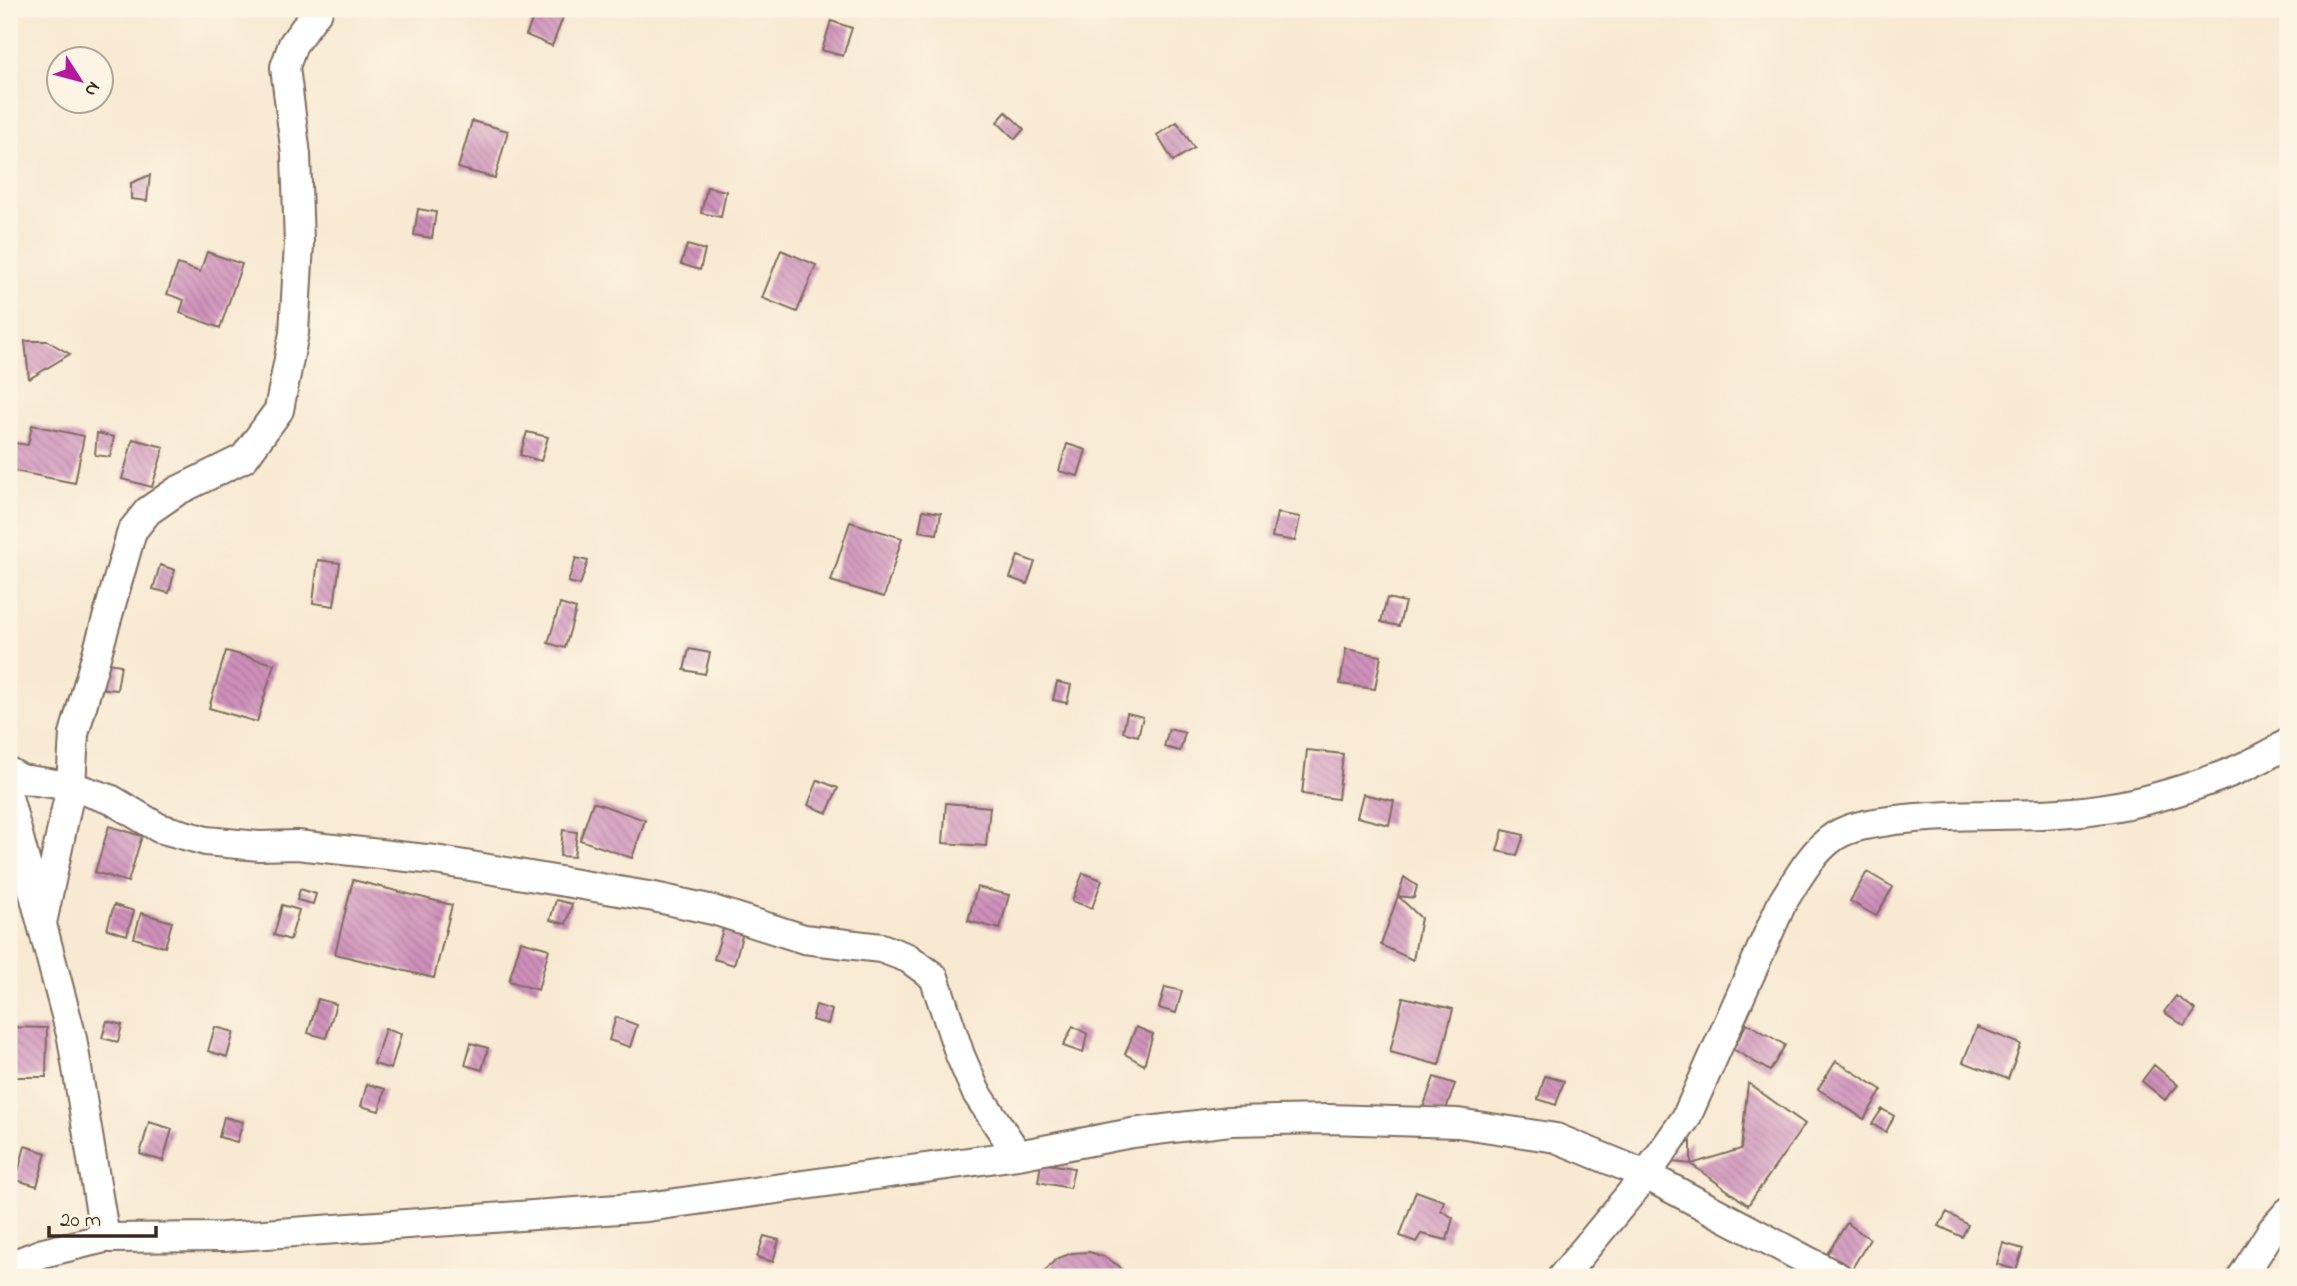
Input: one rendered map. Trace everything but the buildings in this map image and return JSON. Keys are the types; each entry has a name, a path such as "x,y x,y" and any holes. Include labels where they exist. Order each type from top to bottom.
{"street":[{"path":"42,923 71,786 74,734 132,531 148,512 177,491 244,458 279,410 293,333 299,244 296,155 285,67 293,44 319,9"},
{"path":"1562,1277 1647,1175 1686,1118 1782,903 1803,870 1834,837 1862,825 1938,814 2098,809 2175,792 2238,768 2288,743"},
{"path":"9,772 21,779 71,786 112,800 159,828 205,841 259,846 297,845 435,860 666,900 713,910 804,939 881,948 908,958 934,977 960,1055 976,1092 1018,1155"},
{"path":"9,800 72,1038 105,1238"},
{"path":"9,1266 43,1253 105,1238 223,1237 647,1207 1018,1155 1132,1133 1230,1121 1432,1122 1556,1138 1647,1175 1838,1277"},
{"path":"2242,1277 2272,1230 2288,1212"}]}
